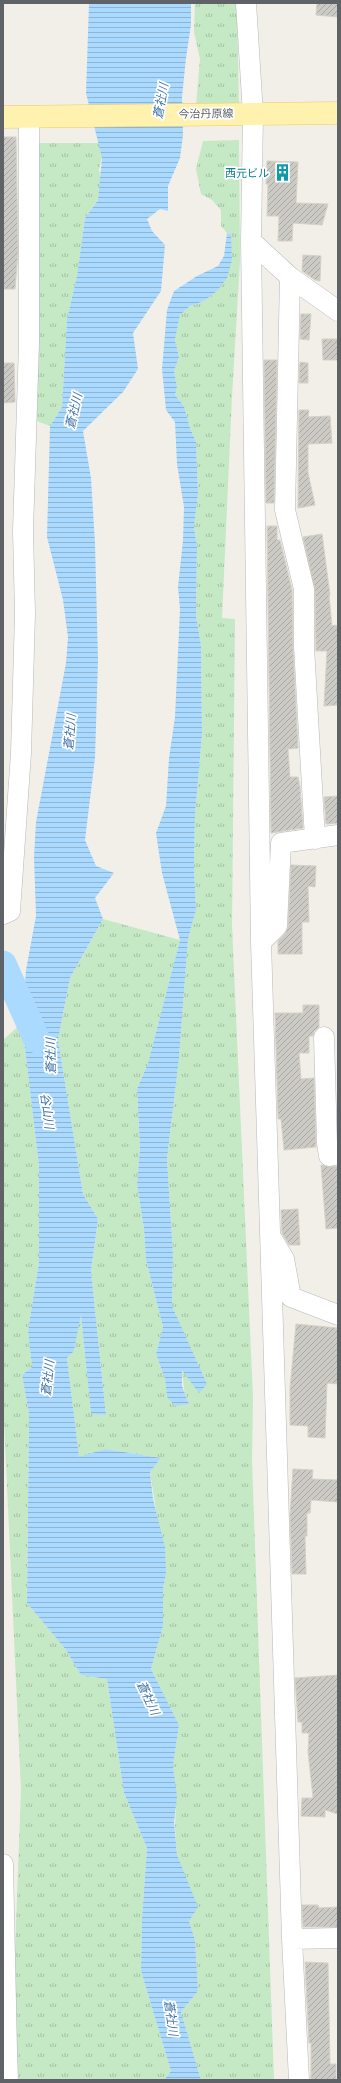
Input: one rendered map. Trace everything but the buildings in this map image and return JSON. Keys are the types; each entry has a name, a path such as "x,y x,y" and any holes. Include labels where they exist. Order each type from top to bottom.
{"main road":[{"name":"今治丹原線","path":"3,117 338,113"}],"street":[{"path":"247,5 246,114 251,241 261,942 292,1939 299,2080"},
{"path":"3,914 10,911 21,753 25,614 23,531 28,343 29,116"},
{"path":"251,241 290,277 338,311"},
{"path":"290,277 285,510 304,589 304,647 315,838"},
{"path":"261,942 277,926 282,843 338,835"},
{"path":"324,1037 326,1143 328,1156 338,1154"},
{"path":"270,1236 284,1259 291,1297 338,1315"},
{"path":"3,1864 5,2052 8,2080"},
{"path":"292,1939 338,1938"}],"green space":[{"path":"195,3 237,3 239,108 196,106 200,59 194,32"},
{"path":"239,140 240,261 222,618 235,619 232,926 253,1398 252,1461 274,2080 201,2080 181,2012 198,1991 195,1940 189,1921 177,1855 175,1828 176,1804 173,1766 179,1725 151,1669 163,1626 163,1589 166,1574 150,1472 161,1458 105,1449 79,1458 67,1358 74,1351 81,1314 91,1414 106,1414 91,1271 98,1219 83,1194 58,1040 70,978 103,919 180,940 148,1063 137,1089 140,1148 137,1184 144,1229 146,1260 163,1327 156,1354 165,1379 167,1397 189,1404 184,1390 182,1369 206,1384 172,1306 173,1255 167,1159 179,1058 188,939 196,910 194,867 195,814 202,735 201,645 196,616 197,547 194,527 198,494 196,442 190,428 184,406 175,395 177,387 174,371 179,357 175,340 180,315 190,306 204,301 217,291 231,234 227,233 221,226 221,210 212,200 201,194 196,169 203,141"},
{"path":"39,143 98,143 104,147 99,170 104,191 85,218 77,276 67,319 62,407 50,426 31,419"},
{"path":"22,1023 39,1166 39,1262 28,1331 32,1367 22,1375 29,1414 27,1603 66,1650 81,1675 107,1679 124,1793 147,1848 142,1918 141,1971 171,2071 164,2080 18,2080 14,1978 21,1790 3,1399 3,1040"}],"water":[{"name":"蒼社川","path":"89,3 191,3 191,25 182,97 183,135 180,158 168,186 168,211 160,209 147,219 152,231 165,245 161,291 133,333 138,369 123,392 83,431 91,478 95,543 98,660 95,758 85,840 96,866 114,873 95,898 103,919 70,978 58,1040 83,1194 98,1219 91,1271 106,1415 91,1414 81,1315 74,1351 67,1358 79,1457 105,1449 161,1458 150,1472 153,1499 165,1547 166,1574 163,1589 163,1626 151,1669 179,1725 173,1766 177,1797 174,1822 177,1855 198,1907 189,1921 195,1940 198,1991 181,2012 201,2080 164,2080 171,2071 141,1971 142,1918 147,1848 124,1793 107,1679 81,1675 66,1650 27,1603 29,1414 22,1375 32,1367 28,1331 39,1262 39,1166 22,1023 26,970 36,916 34,857 36,822 66,663 68,637 63,600 47,537 50,426 62,407 67,319 77,276 85,218 98,200 102,158 86,93"},
{"path":"227,233 231,234 232,260 227,278 217,291 204,301 190,306 180,315 175,340 179,357 174,371 177,387 175,395 184,406 190,428 196,442 198,494 194,527 197,547 196,616 201,645 202,735 195,814 194,867 196,910 188,939 179,1058 167,1159 173,1255 172,1306 207,1384 199,1393 182,1370 182,1386 189,1404 175,1406 167,1397 165,1379 156,1354 163,1327 146,1260 144,1229 137,1184 140,1148 137,1089 148,1063 180,940 162,873 156,833 166,806 169,758 175,717 180,609 178,587 183,540 184,507 177,464 175,422 166,410 162,369 167,310 174,291 197,276 218,266 224,256"}],"waterway":[{"name":"谷山川","path":"3,964 37,1040"}],"place":[{"name":"西元ビル","path":"282,173"}]}
